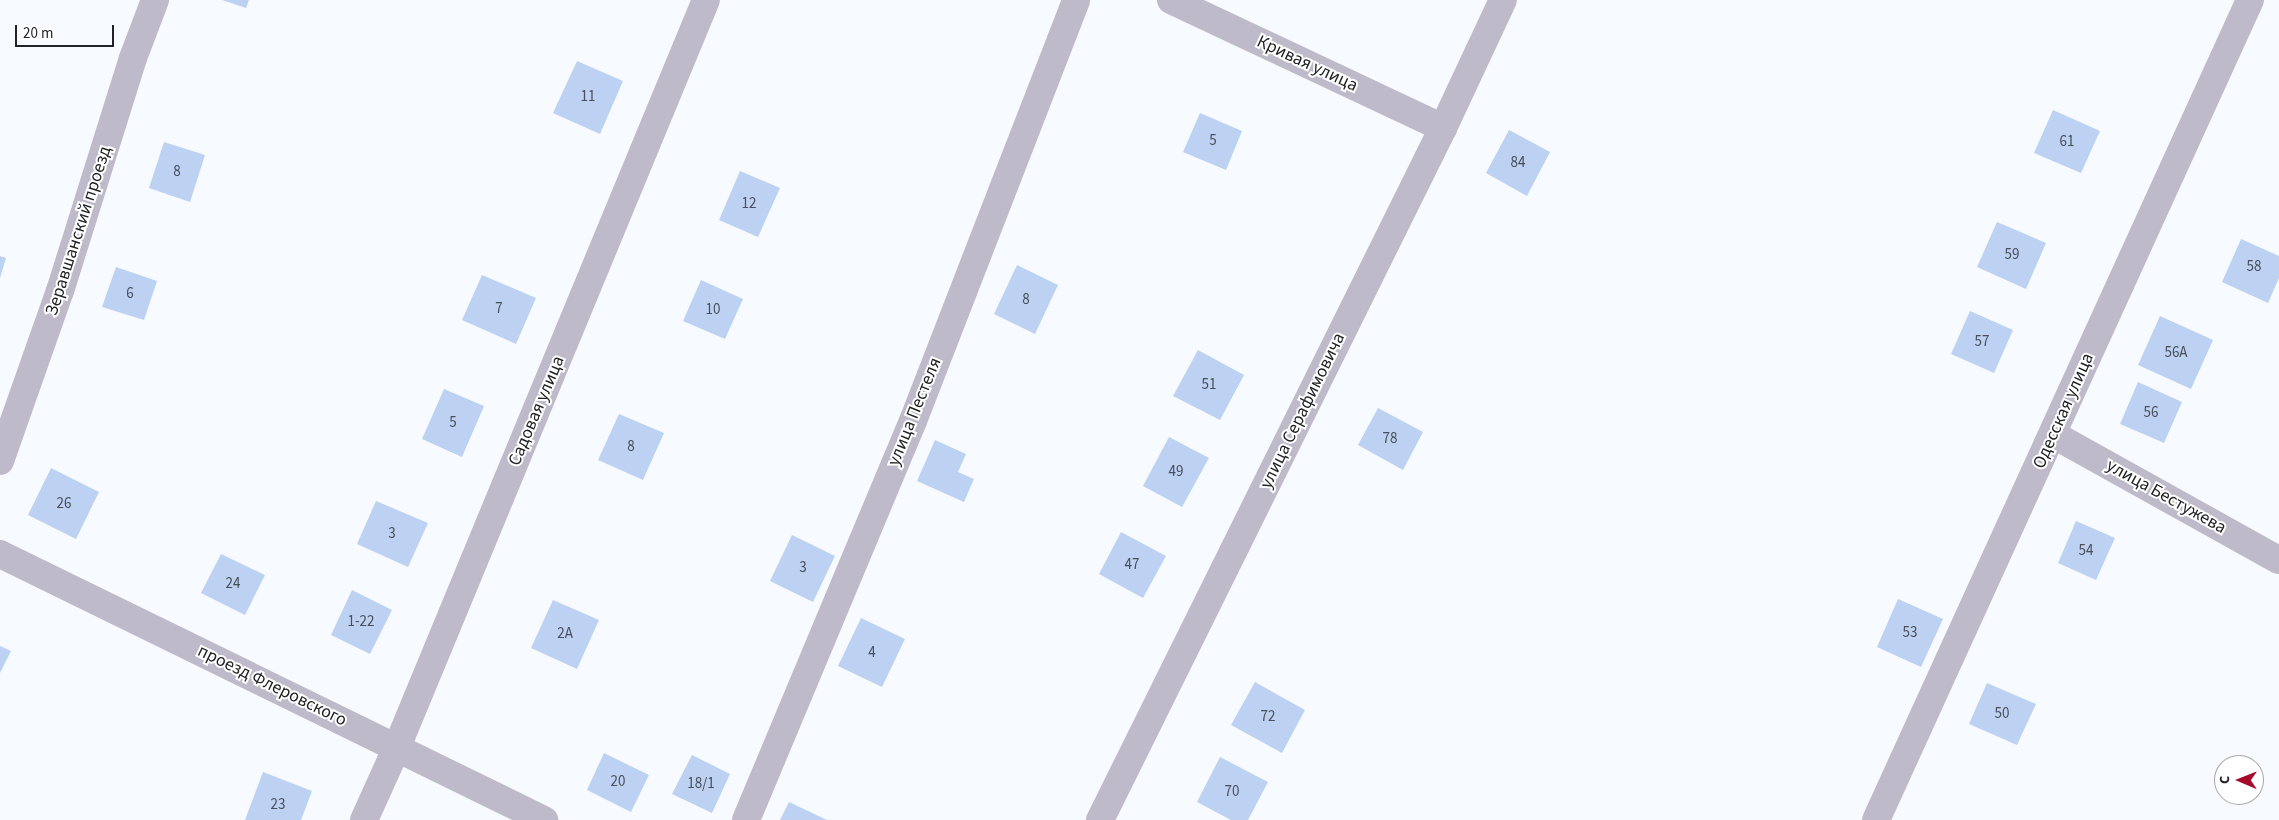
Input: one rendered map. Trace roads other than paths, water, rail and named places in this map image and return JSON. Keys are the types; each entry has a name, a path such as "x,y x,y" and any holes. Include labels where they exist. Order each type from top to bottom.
{"street":[{"name":"Зеравшанский проезд","path":"0,461 60,291 133,58 155,0"},
{"name":"Садовая улица","path":"364,820 397,747 706,0"},
{"name":"улица Пестеля","path":"746,820 913,421 1076,0"},
{"name":"Кривая улица","path":"1172,0 1443,128"},
{"name":"улица Серафимовича","path":"1100,820 1443,128 1503,0"},
{"name":"Одесская улица","path":"1876,820 2054,435 2250,0"},
{"name":"улица Бестужева","path":"2054,435 2279,560"},
{"name":"проезд Флеровского","path":"0,554 544,820"}]}
